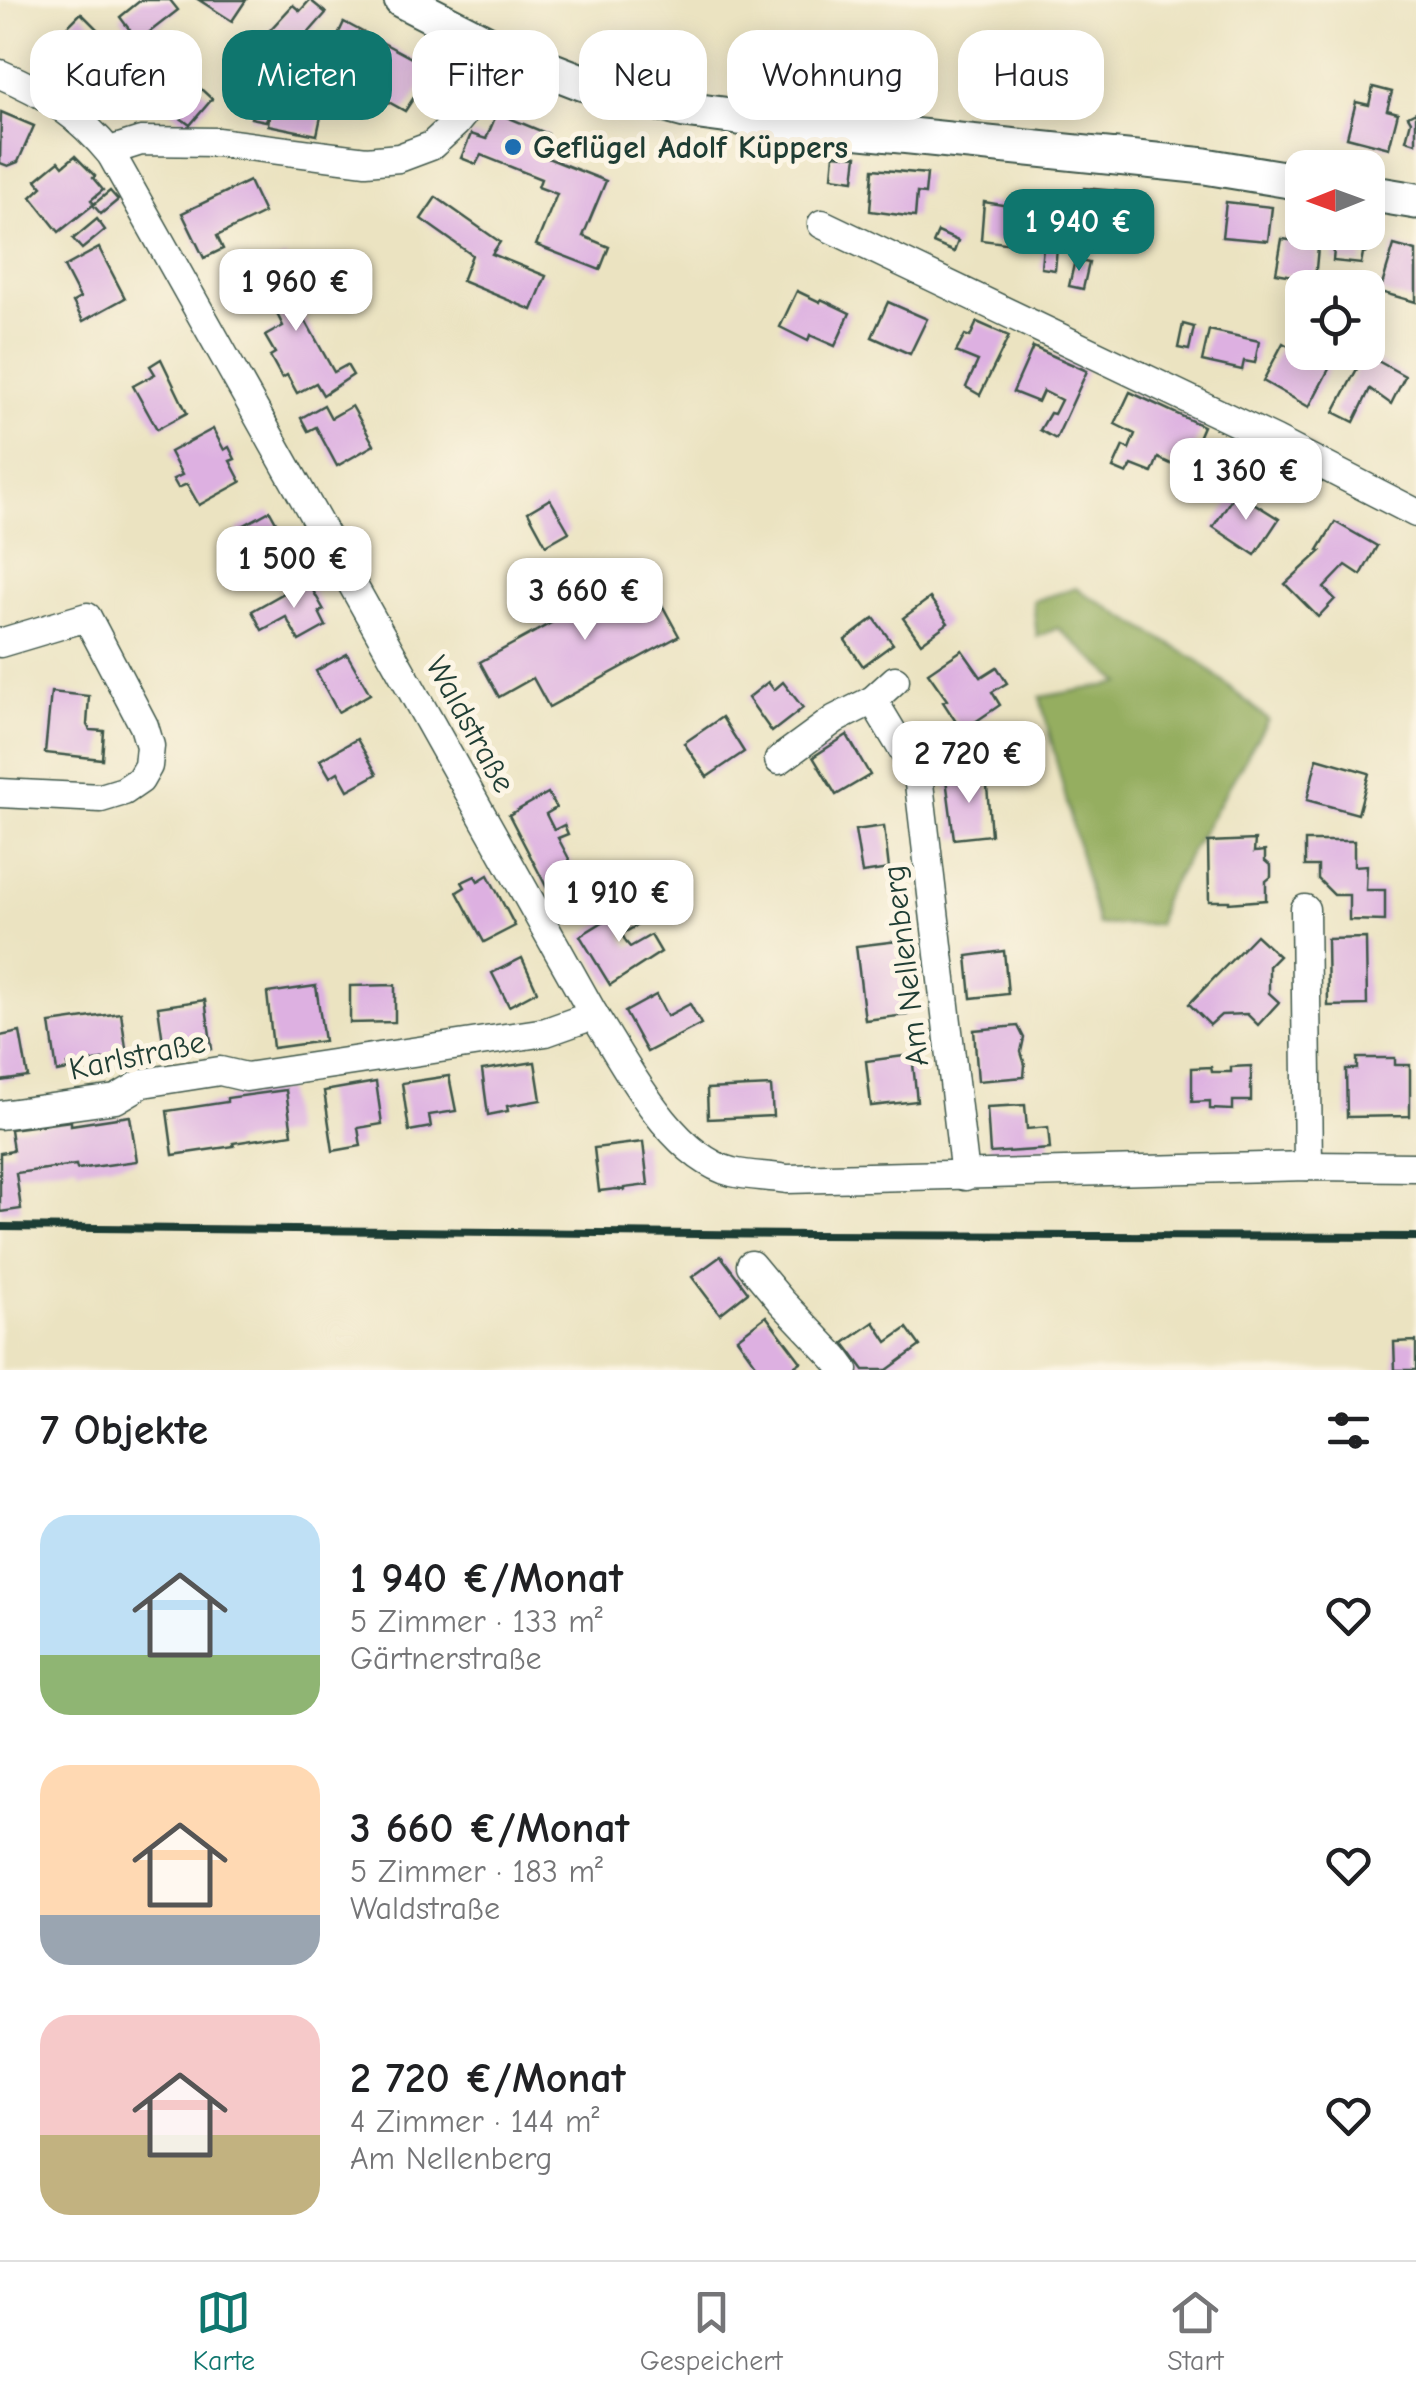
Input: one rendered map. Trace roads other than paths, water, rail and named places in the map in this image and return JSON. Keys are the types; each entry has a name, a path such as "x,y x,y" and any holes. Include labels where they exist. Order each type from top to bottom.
{"main road":[{"path":"402,0 461,30"},
{"path":"559,73 685,110 1205,166 1285,179"},
{"path":"1385,195 1416,200"}],"street":[{"name":"Waldstraße","path":"0,74 35,88 76,116 111,154 594,1015 662,1120 684,1144 712,1164 732,1172 786,1179 965,1176"},
{"path":"111,154 141,141 217,142 366,161 399,158 431,146 458,120"},
{"path":"822,224 1276,441 1416,513"},
{"path":"0,643 88,617 144,726 150,746 148,766 140,780 124,791 101,798 0,793"},
{"path":"779,760 835,719 872,700 895,680"},
{"name":"Am Nellenberg","path":"872,700 918,775 965,1176"},
{"path":"1305,910 1308,1166"},
{"name":"Karlstraße","path":"0,1115 116,1098 143,1084 220,1070 246,1077 546,1032 594,1015"},
{"path":"965,1176 1308,1166 1416,1167"},
{"path":"751,1265 844,1370"}],"railway":[{"path":"0,1227 1416,1237"}],"place":[{"name":"Geflügel Adolf Küppers","path":"513,147"}]}
